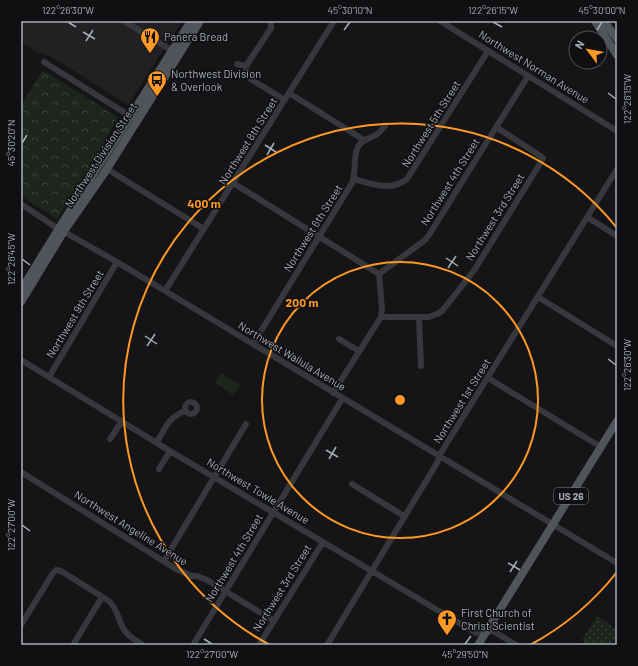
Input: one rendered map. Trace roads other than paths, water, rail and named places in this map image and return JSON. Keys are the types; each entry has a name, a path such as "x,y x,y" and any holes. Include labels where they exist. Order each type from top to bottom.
{"main road":[{"name":"Northwest Division Street","path":"21,290 134,119 175,53 191,21"},
{"name":"Northwest Division Street","path":"175,53 200,21"},
{"path":"595,21 617,55"},
{"path":"604,21 617,39"},
{"name":"Northwest Division Street","path":"21,302 61,230 107,169 134,119"},
{"name":"US 26","path":"478,645 617,421"}],"street":[{"path":"124,21 175,53"},
{"path":"271,21 271,28 246,66 246,72 247,76 285,100"},
{"name":"Northwest 8th Street","path":"165,291 334,21"},
{"name":"Northwest Norman Avenue","path":"440,21 617,131"},
{"name":"Northwest 5th Street","path":"354,179 387,187 398,185 407,180 488,51"},
{"path":"44,62 134,119"},
{"path":"237,64 246,66"},
{"name":"Northwest 4th Street","path":"379,274 425,240 429,235 528,76"},
{"path":"289,93 364,140 377,134 385,126"},
{"name":"Northwest 3rd Street","path":"381,317 419,318 429,317 439,313 475,270 542,162 542,158 496,127"},
{"name":"Northwest 6th Street","path":"253,344 354,179 355,155 364,140"},
{"path":"107,169 204,229"},
{"name":"Northwest 1st Street","path":"327,645 437,463 439,457 617,169"},
{"path":"233,183 379,274 382,309 381,317 333,393"},
{"name":"Northwest Wallula Avenue","path":"21,204 61,230 117,262 342,399 617,563"},
{"path":"587,217 617,236"},
{"name":"Northwest 9th Street","path":"50,377 117,262"},
{"path":"538,297 617,346"},
{"path":"419,318 421,366"},
{"path":"339,339 359,351"},
{"name":"Northwest Towle Avenue","path":"21,360 170,451 476,633 493,631 516,645"},
{"path":"488,378 601,447"},
{"name":"Northwest 4th Street","path":"193,645 342,399"},
{"path":"157,442 173,417 185,410"},
{"path":"110,439 122,421"},
{"path":"164,561 246,424"},
{"path":"159,469 170,451"},
{"name":"Northwest Angeline Avenue","path":"21,472 186,574 202,577 274,621"},
{"path":"352,484 404,516"},
{"name":"Northwest 3rd Street","path":"259,645 323,542"},
{"path":"21,625 56,570 62,571 102,596 115,607 124,630 139,644"},
{"path":"73,645 102,596"}],"place":[{"name":"Panera Bread","path":"150,54"},
{"name":"Northwest Division & Overlook","path":"157,97"},
{"name":"First Church of Christ Scientist","path":"447,636"}]}
